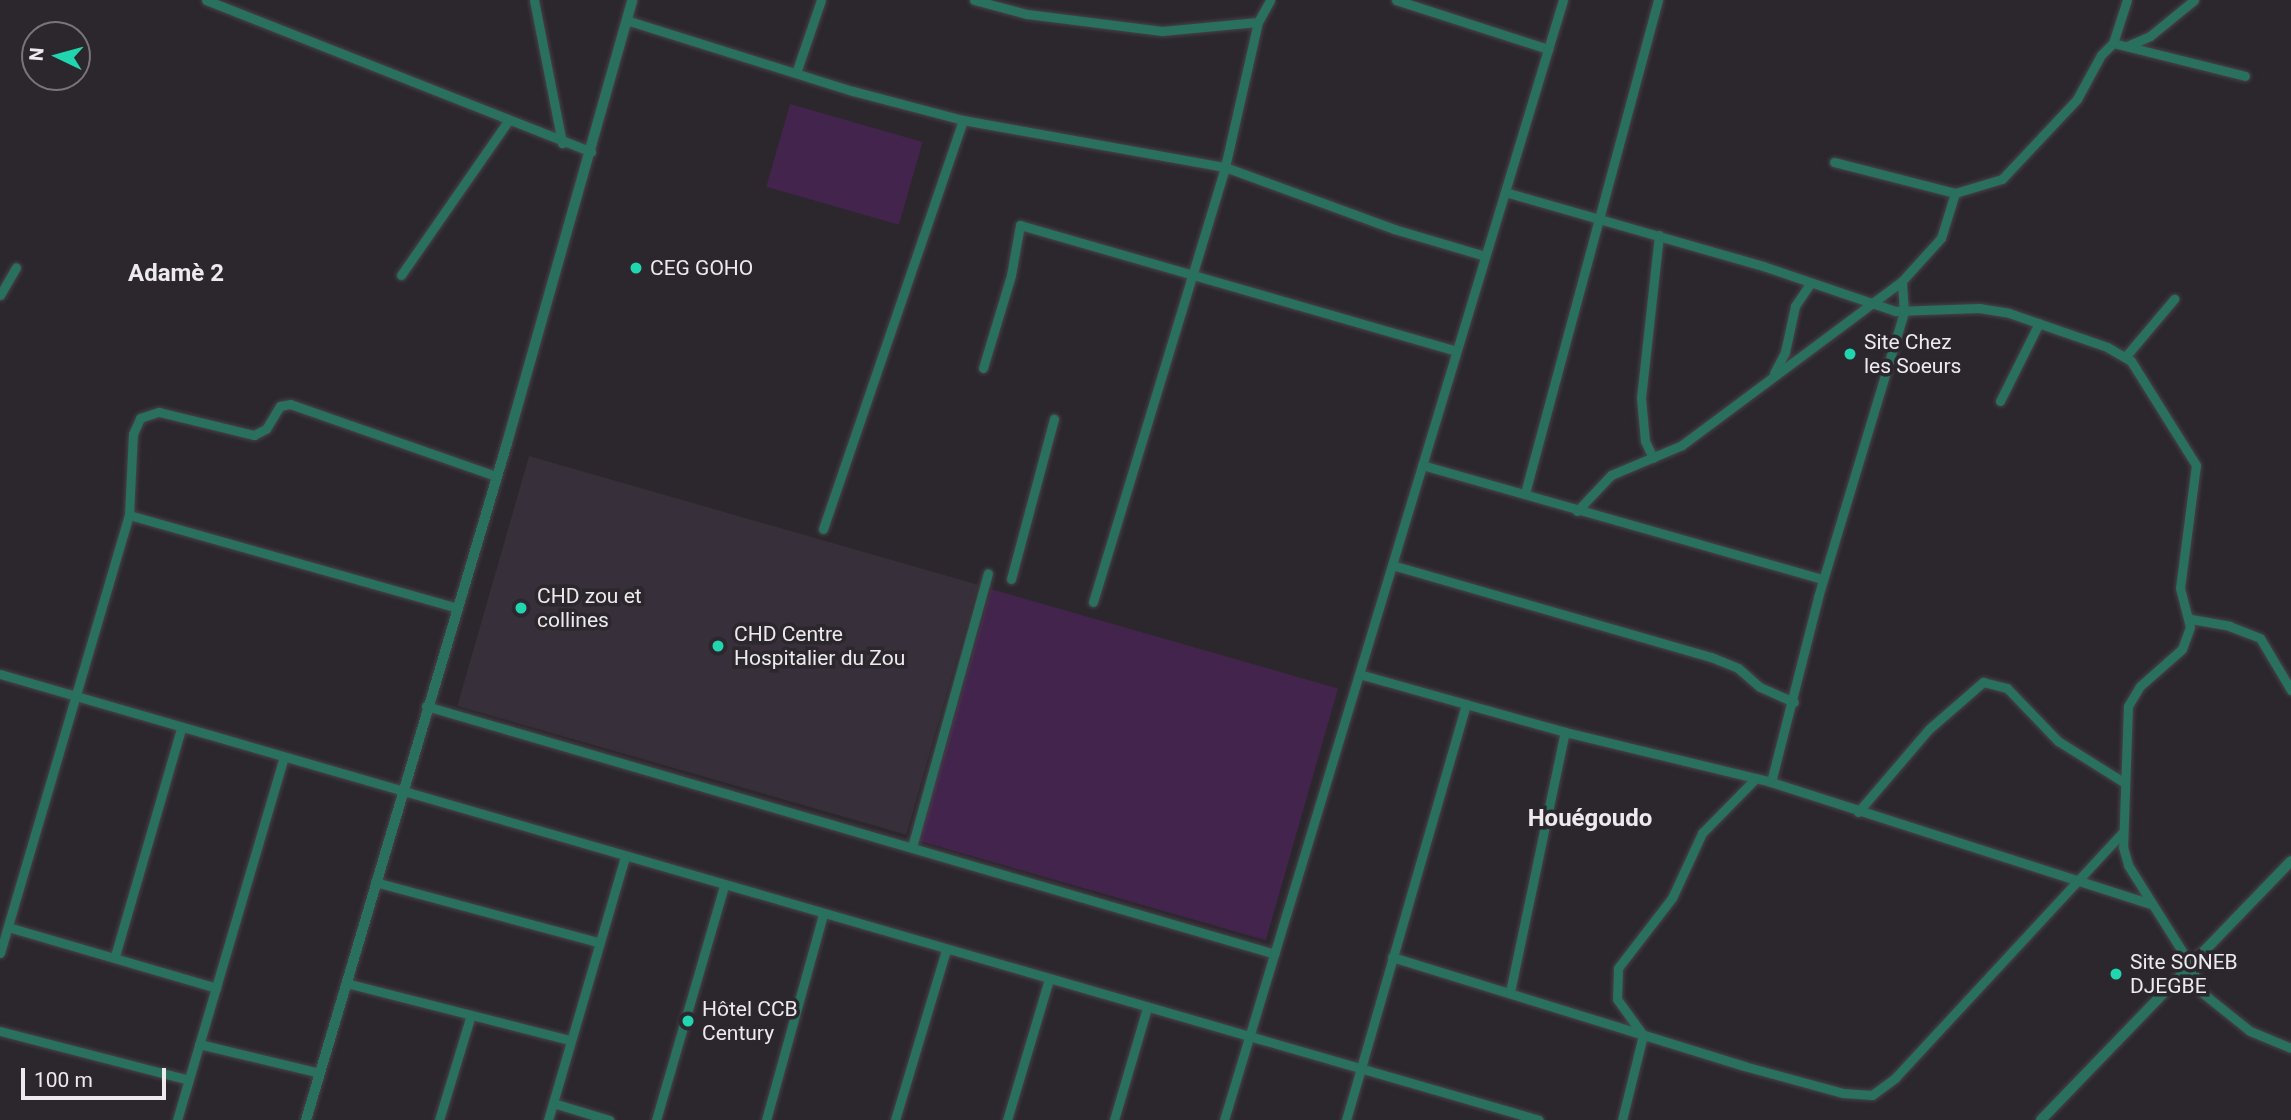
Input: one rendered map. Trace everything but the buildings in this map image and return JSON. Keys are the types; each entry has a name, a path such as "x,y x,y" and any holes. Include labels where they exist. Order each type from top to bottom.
{"street":[{"path":"206,0 590,152"},
{"path":"534,0 562,143"},
{"path":"306,1120 455,607 496,476 632,0"},
{"path":"796,73 821,0"},
{"path":"974,0 1027,14 1162,31 1258,22"},
{"path":"1093,602 1225,167 1258,22 1269,0"},
{"path":"1396,0 1548,49"},
{"path":"1224,1120 1563,0"},
{"path":"1525,493 1658,0"},
{"path":"1834,162 1955,193 2002,179 2077,99 2101,55 2113,43 2127,0"},
{"path":"2126,46 2150,36 2194,0"},
{"path":"626,20 796,73 963,120 1225,167 1394,229 1485,256"},
{"path":"2113,43 2245,76"},
{"path":"823,529 963,120"},
{"path":"401,275 508,121"},
{"path":"1504,192 1763,266 1809,285 1877,302 1903,312 1996,309 2126,356 2195,460 2180,588 2191,619 2182,649 2140,686 2128,706 2122,833 2128,865 2192,967 2195,985 2220,1009 2250,1031 2291,1048"},
{"path":"1577,511 1611,475 1682,445 1902,281 1941,238 1955,193"},
{"path":"984,368 1011,275 1020,225 1456,351"},
{"path":"1653,458 1645,441 1641,398 1659,235"},
{"path":"0,295 16,267"},
{"path":"1771,782 1824,579 1903,312 1902,281"},
{"path":"1773,375 1785,352 1795,306 1809,285"},
{"path":"2126,356 2174,299"},
{"path":"2000,401 2039,323"},
{"path":"0,953 129,515 133,434 136,423 147,413 254,435 266,429 280,407 290,404 496,476"},
{"path":"1010,579 1054,419"},
{"path":"1422,465 1824,579"},
{"path":"129,515 455,607"},
{"path":"1392,565 1711,657 1738,668 1760,687 1794,702"},
{"path":"912,848 988,573"},
{"path":"2191,619 2229,626 2260,638 2291,690"},
{"path":"0,674 283,759 1539,1120"},
{"path":"1359,674 1565,732 1771,782 2151,904"},
{"path":"1858,812 1930,729 1983,682 2007,688 2058,741 2125,783"},
{"path":"1346,1120 1466,704"},
{"path":"426,706 1275,954"},
{"path":"115,956 181,729"},
{"path":"1510,992 1565,732"},
{"path":"177,1120 283,759"},
{"path":"1622,1120 1643,1035 1617,999 1619,968 1672,898 1702,833 1756,778"},
{"path":"1392,957 1643,1035 1833,1090 1861,1095 1881,1092 2122,833"},
{"path":"548,1120 597,942 625,857"},
{"path":"2040,1120 2192,967 2291,861"},
{"path":"375,882 597,942"},
{"path":"656,1120 724,886"},
{"path":"766,1120 823,914"},
{"path":"8,928 115,956 216,988"},
{"path":"895,1120 946,950"},
{"path":"1007,1120 1049,979"},
{"path":"346,982 570,1040"},
{"path":"1114,1120 1147,1008"},
{"path":"439,1120 471,1015"},
{"path":"0,1031 189,1080"},
{"path":"199,1044 320,1073"},
{"path":"553,1103 610,1120"}],"shaded area":[{"path":"790,104 923,142 899,225 766,187"},
{"name":"CHD Centre Hospitalier du Zou","path":"529,456 978,585 906,835 457,706"},
{"path":"991,589 1338,689 1266,940 919,841"}],"place":[{"name":"CEG GOHO","path":"636,268"},
{"name":"Site Chez les Soeurs","path":"1850,354"},
{"name":"CHD zou et collines","path":"521,608"},
{"name":"CHD Centre Hospitalier du Zou","path":"718,646"},
{"name":"Site SONEB DJEGBE","path":"2116,974"},
{"name":"Hôtel CCB Century","path":"688,1021"}],"district":[{"name":"Adamè 2","path":"176,274"},
{"name":"Houégoudo","path":"1590,819"}]}
